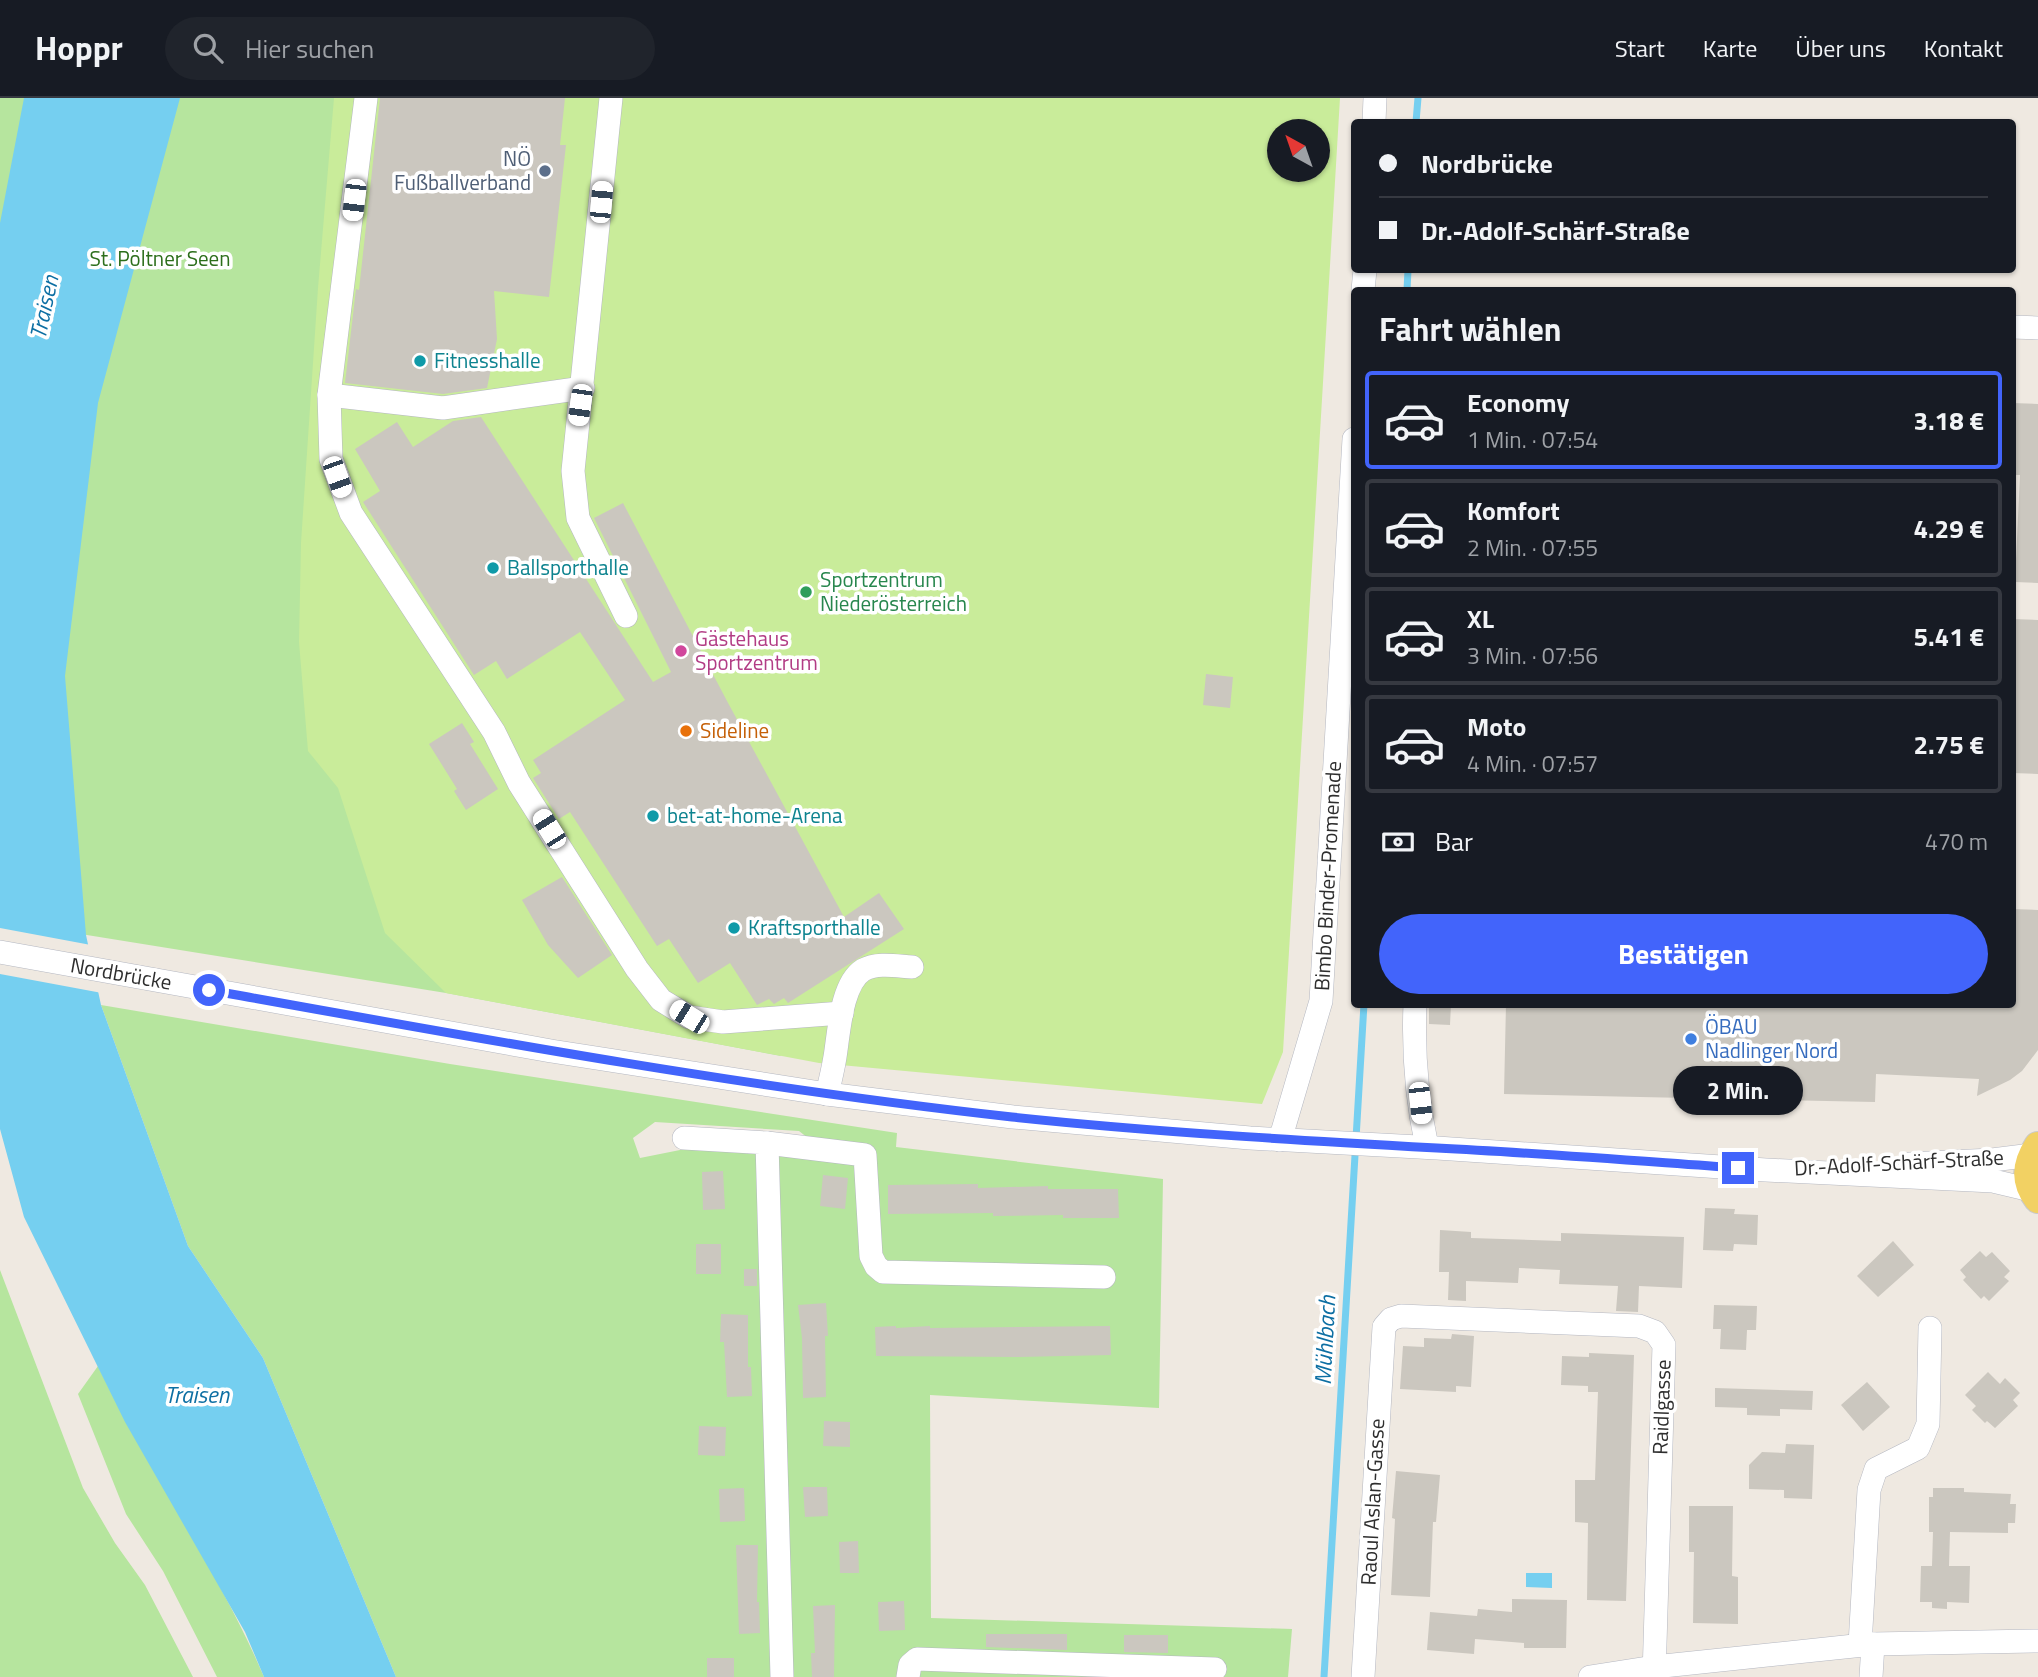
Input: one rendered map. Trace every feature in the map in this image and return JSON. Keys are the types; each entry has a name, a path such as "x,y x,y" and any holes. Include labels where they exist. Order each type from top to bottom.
{"main road":[{"path":"2034,1194 2028,1178 2028,1166 2035,1150"}],"street":[{"path":"366,98 329,395 331,459 351,513 494,732 519,783 637,969 661,1000 689,1017 723,1022 842,1013"},
{"path":"611,98 573,471 578,518 626,616"},
{"path":"1374,119 1375,98"},
{"path":"2016,327 2038,328"},
{"path":"329,395 443,408 583,388"},
{"name":"Bimbo Binder-Promenade","path":"1280,1140 1321,1001 1351,490"},
{"name":"Nordbrücke","path":"0,952 365,1018"},
{"path":"827,1094 842,1013 849,988 856,976 877,965 912,967"},
{"path":"1415,1008 1413,1037 1422,1125 1427,1147"},
{"name":"Dr.-Adolf-Schärf-Straße","path":"365,1018 524,1047 827,1094 1013,1117 1280,1140 1993,1181 2034,1194"},
{"path":"684,1138 767,1143 865,1155 871,1256 883,1272 1104,1277"},
{"path":"767,1143 782,1677"},
{"name":"Dr.-Adolf-Schärf-Straße","path":"1766,1170 1992,1160 2035,1150"},
{"name":"Raidlgasse","path":"1384,1327 1391,1318 1401,1316 1639,1326 1655,1332 1664,1345 1654,1672"},
{"name":"Raoul Aslan-Gasse","path":"1363,1677 1384,1327"},
{"path":"1871,1677 1866,1645 1869,1490 1872,1474 1881,1465 1904,1457 1918,1448 1923,1438 1928,1424 1930,1328"},
{"path":"1590,1677 1654,1672 1866,1645 2038,1641"},
{"path":"908,1677 910,1665 917,1659 1215,1669"}],"green space":[{"name":"St. Pöltner Seen","path":"0,98 335,98 781,1056 446,993 0,921"},
{"name":"Sportzentrum Niederösterreich","path":"334,98 1340,98 1283,1052 1262,1104 819,1063 446,993 385,933 338,788 308,751 299,642 301,543"},
{"path":"101,1005 450,1064 897,1133 896,1147 1163,1179 1159,1408 930,1395 931,1618 1292,1629 1288,1677 396,1677 263,1358 188,1246","holes":["655,1122 799,1131 817,1145 680,1150 640,1158 633,1138"]},
{"path":"0,1270 83,1488 115,1543 145,1585 193,1677 0,1677"},
{"path":"98,1366 226,1598 264,1677 217,1677 163,1571 126,1514 78,1394"}],"water":[{"name":"Traisen","path":"24,98 180,98 98,403 65,676 86,935 101,1005 188,1246 263,1358 396,1677 264,1677 245,1632 125,1422 24,1217 0,1129 0,223"},
{"path":"1526,1573 1552,1573 1552,1588 1526,1587"}],"pier":[{"path":"0,928 91,945 102,993 0,974"}],"building":[{"path":"380,98 565,98 560,145 566,145 549,297 494,291 497,339 487,388 443,394 345,383 356,289 359,290"},
{"path":"2016,403 2038,404 2038,583 2016,582 2020,475 2016,475"},
{"path":"481,417 653,682 671,672 594,518 623,503 844,917 879,893 904,929 788,1003 784,998 774,1004 769,999 757,1005 730,963 698,983 669,939 657,946 570,812 559,819 533,778 541,773 533,760 625,700 580,632 507,679 496,661 474,675 363,502 380,491 355,449 397,422 413,447 453,421"},
{"path":"2016,619 2038,620 2038,774 2016,773"},
{"path":"1206,674 1233,677 1230,708 1203,705"},
{"path":"462,723 474,742 470,744 498,789 466,810 454,791 457,789 429,744"},
{"path":"562,877 612,955 578,978 548,945 522,900"},
{"name":"ÖBAU Nadlinger Nord","path":"2016,909 2038,910 2038,1050 2022,1071 1977,1096 1979,1079 1876,1074 1875,1102 1504,1094 1506,1008 2016,1008"},
{"path":"1429,1008 1451,1008 1450,1025 1429,1024"},
{"path":"723,1171 725,1209 703,1210 702,1172"},
{"path":"823,1175 848,1178 845,1209 820,1206"},
{"path":"978,1184 978,1188 1048,1186 1048,1189 1118,1189 1119,1218 1063,1218 1063,1215 993,1216 993,1213 888,1214 888,1185"},
{"path":"1705,1208 1735,1209 1734,1214 1758,1215 1757,1245 1734,1244 1733,1251 1703,1250"},
{"path":"1440,1230 1471,1232 1471,1238 1561,1241 1561,1233 1684,1237 1682,1288 1639,1286 1638,1312 1616,1311 1618,1286 1559,1284 1560,1270 1519,1268 1518,1283 1466,1281 1466,1301 1448,1300 1449,1272 1439,1272"},
{"path":"1893,1241 1914,1265 1878,1297 1857,1276"},
{"path":"696,1244 721,1244 721,1274 696,1274"},
{"path":"1980,1251 1986,1257 1992,1252 2010,1271 2004,1277 2009,1281 1989,1301 1984,1296 1981,1299 1963,1280 1966,1277 1960,1270"},
{"path":"744,1269 757,1269 757,1286 744,1286"},
{"path":"826,1303 826,1397 803,1398 802,1338 798,1305"},
{"path":"1714,1305 1757,1306 1756,1330 1747,1330 1746,1350 1720,1349 1721,1329 1713,1329"},
{"path":"721,1314 748,1315 748,1367 751,1367 752,1396 727,1397 724,1342 720,1342"},
{"path":"1110,1326 1111,1355 876,1356 875,1327"},
{"path":"1452,1334 1474,1336 1471,1387 1456,1386 1456,1392 1400,1389 1403,1346 1424,1347 1424,1338 1451,1339"},
{"path":"1589,1353 1634,1355 1626,1601 1587,1600 1588,1523 1575,1522 1575,1480 1595,1480 1598,1392 1588,1392 1588,1386 1561,1385 1562,1356 1589,1357"},
{"path":"1988,1372 2000,1384 2005,1378 2020,1393 2013,1400 2018,1406 1995,1428 1987,1421 1985,1423 1972,1410 1976,1406 1965,1395"},
{"path":"1867,1382 1890,1407 1863,1431 1841,1405"},
{"path":"1715,1388 1813,1391 1812,1410 1780,1409 1780,1416 1747,1415 1747,1408 1715,1407"},
{"path":"824,1421 850,1422 850,1447 823,1446"},
{"path":"699,1426 726,1427 725,1456 698,1455"},
{"path":"1786,1444 1814,1445 1812,1499 1784,1498 1784,1490 1749,1489 1749,1465 1762,1452 1785,1453"},
{"path":"1396,1471 1440,1475 1436,1522 1433,1522 1430,1597 1391,1595 1395,1519 1392,1518"},
{"path":"803,1487 827,1487 828,1516 805,1517"},
{"path":"744,1488 745,1521 720,1522 719,1489"},
{"path":"1933,1488 1964,1488 1964,1492 2011,1494 2010,1504 2016,1504 2015,1523 2008,1523 2008,1533 1950,1532 1949,1566 1970,1566 1969,1603 1947,1602 1947,1609 1932,1608 1932,1602 1920,1602 1921,1566 1932,1566 1933,1532 1929,1532 1929,1497 1933,1497"},
{"path":"1689,1506 1733,1506 1732,1576 1738,1577 1738,1624 1693,1623 1694,1552 1689,1552"},
{"path":"858,1541 859,1573 840,1573 839,1542"},
{"path":"736,1545 758,1545 757,1602 760,1633 739,1634"},
{"path":"1512,1599 1567,1600 1566,1648 1524,1648 1524,1643 1475,1639 1474,1654 1427,1650 1430,1612 1477,1616 1478,1609 1512,1612"},
{"path":"904,1601 905,1630 879,1631 878,1602"},
{"path":"835,1605 834,1677 812,1677 811,1653 815,1653 813,1606"},
{"path":"986,1634 1067,1634 1067,1650 986,1647"},
{"path":"1124,1635 1168,1635 1168,1653 1124,1652"},
{"path":"707,1658 734,1658 734,1677 707,1677"}],"waterway":[{"name":"Mühlbach","path":"1416,119 1418,98"},
{"name":"Mühlbach","path":"1407,287 1408,273"},
{"name":"Mühlbach","path":"1324,1677 1364,1008"}],"place":[{"name":"NÖ Fußballverband","path":"545,171"},
{"name":"Fitnesshalle","path":"420,361"},
{"name":"Ballsporthalle","path":"493,568"},
{"name":"Sportzentrum Niederösterreich","path":"806,592"},
{"name":"Gästehaus Sportzentrum","path":"681,651"},
{"name":"Sideline","path":"686,731"},
{"name":"bet-at-home-Arena","path":"653,816"},
{"name":"Kraftsporthalle","path":"734,928"},
{"name":"ÖBAU Nadlinger Nord","path":"1691,1039"}],"route":[{"path":"209,990 578,1056 827,1094 1013,1117 1250,1138 1738,1168"}]}
